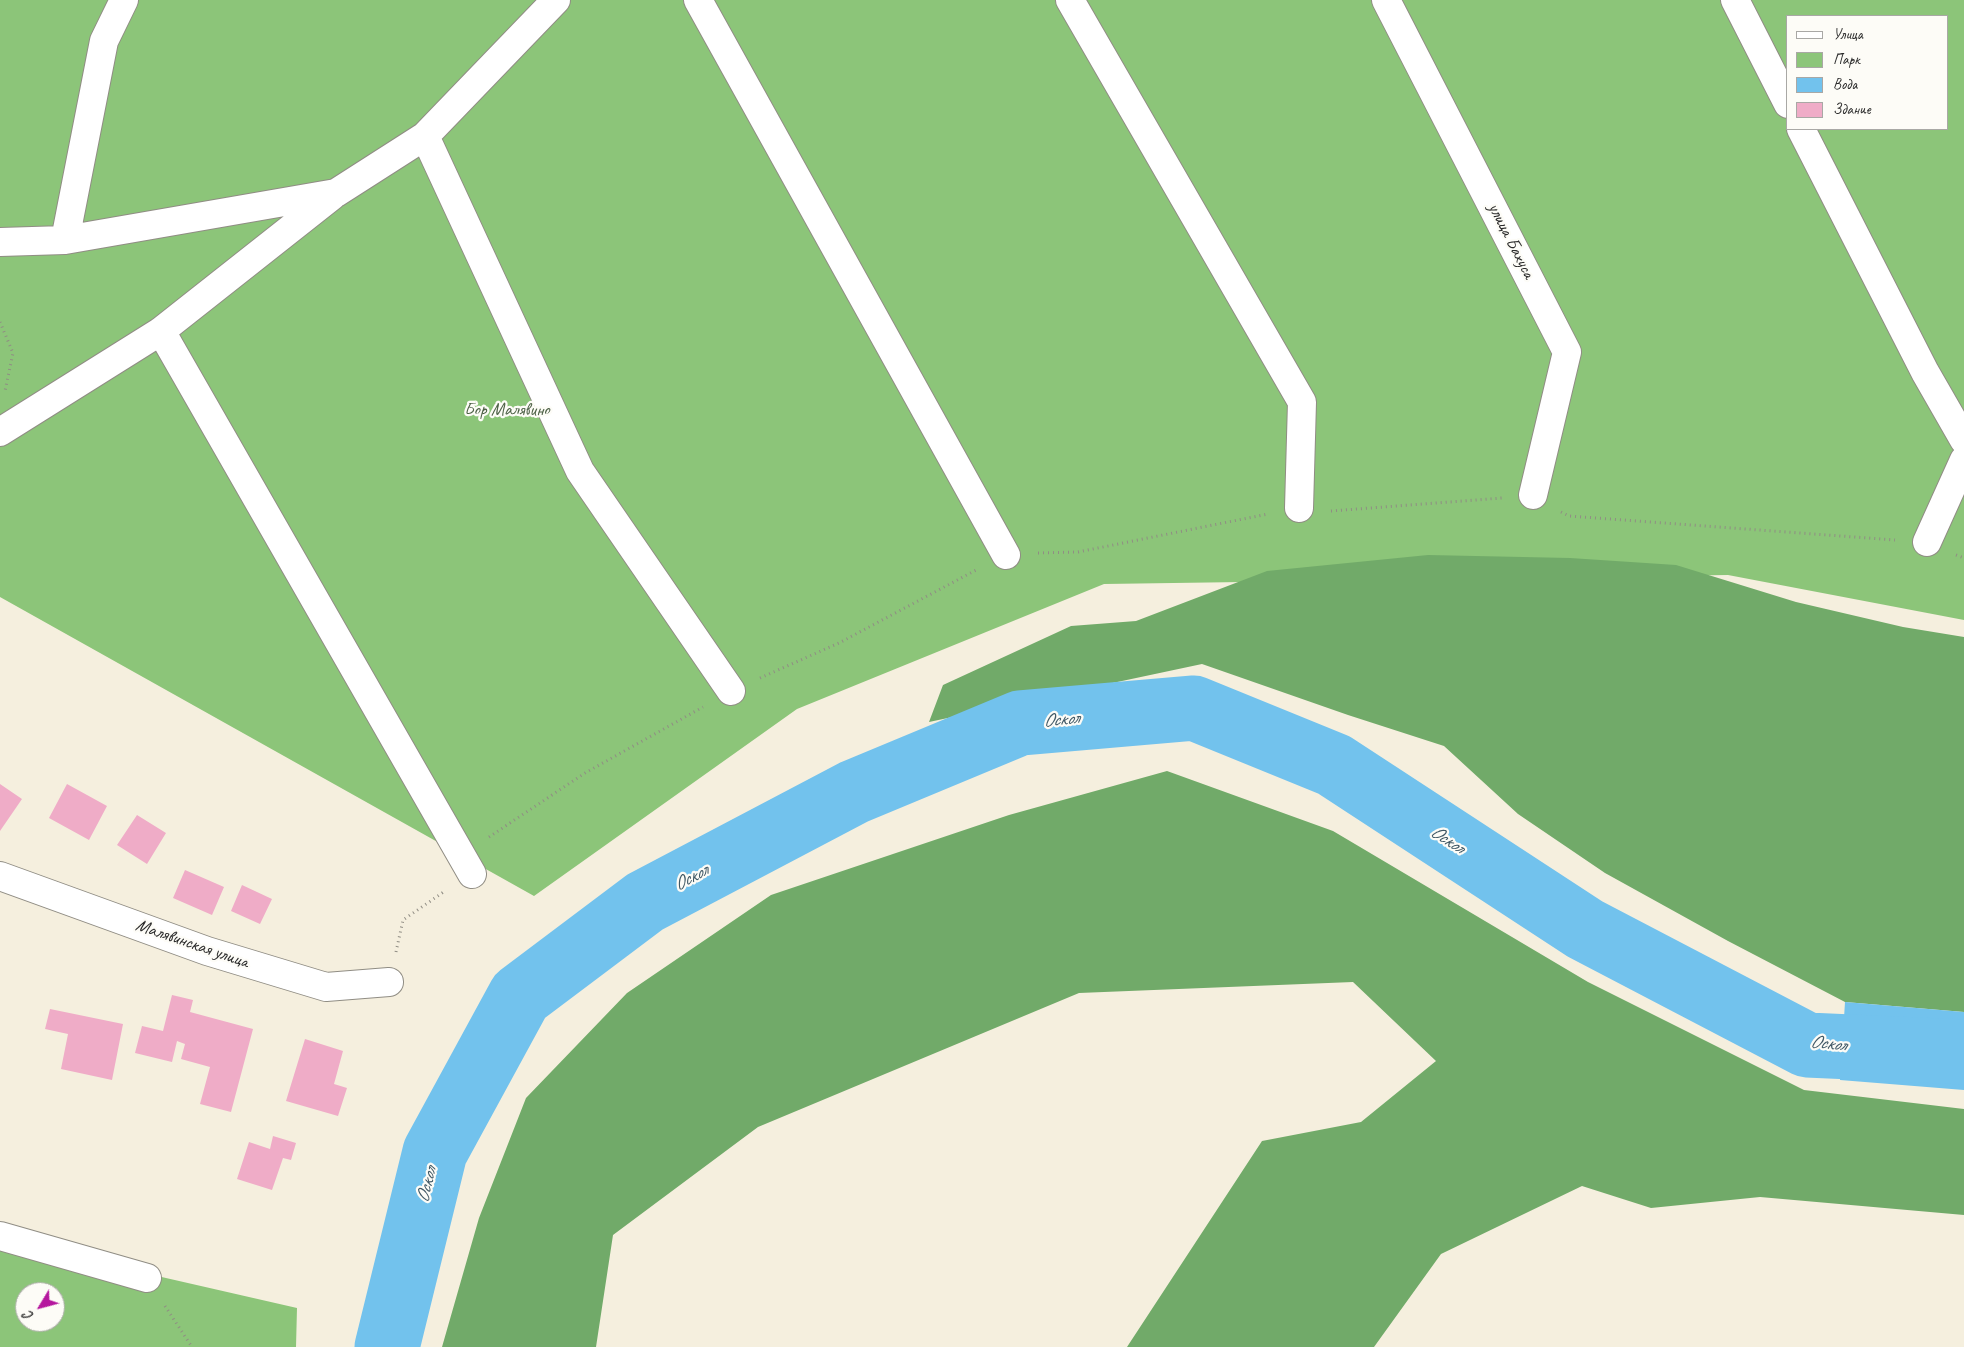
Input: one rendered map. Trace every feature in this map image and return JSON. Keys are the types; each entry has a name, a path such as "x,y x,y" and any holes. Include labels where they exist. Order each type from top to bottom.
{"street":[{"path":"65,240 104,41 124,0"},
{"path":"0,432 161,331 336,193 425,136 556,0"},
{"path":"698,0 1006,555"},
{"path":"1070,0 1302,402 1299,508"},
{"name":"улица Бахуса","path":"1386,0 1567,352 1533,495"},
{"path":"1735,0 1786,100"},
{"path":"1802,130 1925,372 1964,440"},
{"path":"425,136 580,471 731,691"},
{"path":"0,242 65,240 336,193"},
{"path":"161,331 472,874"},
{"path":"1927,542 1964,460"},
{"name":"Малявинская улица","path":"0,876 207,951 326,987 389,982"},
{"path":"0,1236 147,1278"}],"path":[{"path":"0,322 13,353 4,396"},
{"path":"389,982 403,920 472,874 475,846 585,773 731,691 839,643 1006,555 1078,552 1299,508 1333,511 1533,495 1569,516 1927,542 1964,558"},
{"path":"147,1278 192,1347"}],"green space":[{"name":"Бор Малявино","path":"0,0 1964,0 1964,620 1728,575 1104,584 797,709 534,896 0,597"},
{"path":"1428,555 1570,558 1676,565 1796,602 1903,627 1964,637 1964,1012 1845,1002 1728,941 1605,873 1518,814 1444,746 1202,664 929,722 943,685 1071,626 1136,621 1267,571"},
{"path":"1167,771 1333,831 1588,982 1804,1090 1964,1109 1964,1215 1760,1197 1651,1208 1582,1186 1441,1254 1374,1347 1127,1347 1262,1141 1361,1122 1436,1061 1353,982 1079,993 758,1127 613,1235 596,1347 442,1347 479,1218 526,1098 627,993 771,895 1009,815"},
{"path":"0,1240 297,1308 296,1347 0,1347"}],"water":[{"path":"1845,1002 1964,1012 1964,1090 1840,1080"}],"building":[{"path":"0,784 22,799 0,831"},
{"path":"67,784 107,806 89,840 49,818"},
{"path":"137,815 166,833 147,864 117,845"},
{"path":"185,870 224,887 212,915 173,898"},
{"path":"242,885 272,899 260,924 231,911"},
{"path":"172,995 193,1000 190,1012 253,1029 231,1112 200,1104 210,1067 181,1059 185,1044 177,1041 172,1062 135,1053 142,1026 163,1031"},
{"path":"50,1009 123,1024 112,1080 61,1069 68,1034 45,1029"},
{"path":"305,1039 343,1051 334,1084 347,1088 338,1116 286,1101"},
{"path":"273,1136 296,1143 291,1160 283,1158 272,1190 237,1179 249,1142 270,1149"}],"waterway":[{"name":"Оскол","path":"387,1347 435,1152 520,996 645,902 854,792 1020,723 1194,708 1334,765 1585,929 1807,1045 1964,1052"}]}
